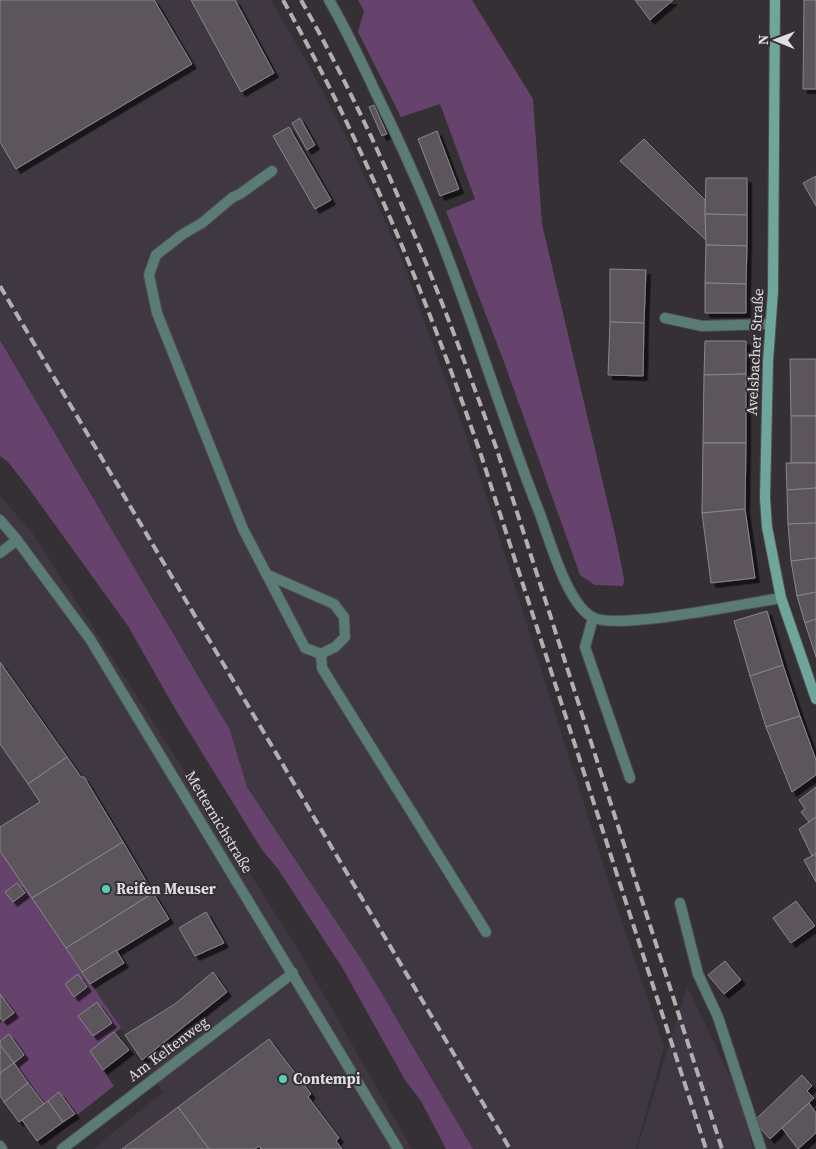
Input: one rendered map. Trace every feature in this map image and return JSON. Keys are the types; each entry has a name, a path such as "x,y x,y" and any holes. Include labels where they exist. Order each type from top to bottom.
{"main road":[{"name":"Avelsbacher Straße","path":"775,0 774,291 770,324 765,498 767,527 781,598 816,699"}],"street":[{"path":"329,0 342,22 397,135 438,233 534,500 568,585 582,610 594,618 608,622 680,615 781,598"},
{"path":"266,574 334,604 344,617 345,638 335,647 321,654 305,648 266,574 243,529 157,313 149,275 156,255 182,234 202,223 233,197 272,171"},
{"path":"665,318 702,326 770,324"},
{"name":"Metternichstraße","path":"0,520 90,639 398,1149"},
{"path":"0,553 17,540"},
{"path":"594,618 585,647 630,778"},
{"path":"321,654 322,668 486,932"},
{"path":"680,903 698,974 718,1017 761,1149"},
{"name":"Am Keltenweg","path":"62,1149 293,973"}],"shaded area":[{"path":"0,0 271,0 308,64 346,136 400,254 474,458 611,889 664,1047 636,1149 473,1149 365,965 247,787 230,730 0,339"},
{"path":"358,0 472,0 533,99 542,224 615,534 624,579 623,586 595,585 580,575 504,362 446,211 475,199 440,104 401,117 358,32 364,11"},
{"path":"0,340 230,730 247,787 365,965 473,1149 446,1149 421,1101 405,1080 343,969 278,869 262,850 174,707 128,626 27,486 8,462 0,456"},
{"path":"0,496 32,532 293,941 412,1149 93,1149 163,1092 0,850"},
{"path":"0,850 121,1028 90,1051 114,1086 77,1115 59,1093 44,1104 14,1063 24,1055 9,1034 0,1041 0,1023 14,1013 0,994"},
{"path":"687,986 739,1095 753,1149 637,1149"}],"building":[{"path":"0,0 154,0 192,64 16,169 0,142"},
{"path":"191,0 235,0 274,73 241,92"},
{"path":"635,0 673,0 650,20"},
{"path":"804,0 816,0 816,89 803,89"},
{"path":"374,105 387,134 382,136 369,107"},
{"path":"300,118 315,145 307,150 292,123"},
{"path":"289,127 331,200 315,209 273,136"},
{"path":"437,131 459,189 440,196 418,139"},
{"path":"644,139 705,200 706,240 620,161"},
{"path":"816,176 816,206 803,183"},
{"path":"706,178 747,178 747,215 705,214"},
{"path":"705,214 747,215 747,246 706,245"},
{"path":"706,245 747,246 746,284 705,283"},
{"path":"610,269 646,270 644,323 610,322"},
{"path":"705,283 746,284 746,313 705,313"},
{"path":"610,322 644,323 643,376 608,375"},
{"path":"705,341 746,341 746,374 704,375"},
{"path":"790,359 816,359 816,416 791,416"},
{"path":"746,374 746,443 703,443 704,375"},
{"path":"791,416 816,416 816,463 791,463"},
{"path":"703,443 746,443 745,509 702,513"},
{"path":"786,463 816,463 816,488 787,490"},
{"path":"816,488 816,523 788,524 787,490"},
{"path":"745,509 755,578 711,583 702,513"},
{"path":"816,523 816,558 791,561 788,524"},
{"path":"816,558 816,592 797,596 791,561"},
{"path":"816,592 816,619 805,623 797,596"},
{"path":"767,611 783,665 750,676 734,621"},
{"path":"816,619 816,657 805,623"},
{"path":"0,662 67,757 28,784 0,744"},
{"path":"783,665 800,716 766,727 750,676"},
{"path":"800,716 816,760 816,775 792,792 766,727"},
{"path":"67,757 81,777 84,777 123,842 32,898 0,851 0,827 40,802 28,784"},
{"path":"816,787 816,817 809,822 801,812 805,809 799,800"},
{"path":"816,817 816,854 812,856 799,829"},
{"path":"123,842 153,893 66,948 32,898"},
{"path":"816,854 816,882 804,860"},
{"path":"17,883 25,893 13,902 5,892"},
{"path":"153,893 169,919 82,972 66,948"},
{"path":"796,901 815,926 791,943 773,918"},
{"path":"206,912 224,943 195,956 179,928"},
{"path":"116,950 124,963 90,984 82,972"},
{"path":"725,961 741,980 724,994 708,975"},
{"path":"213,972 227,992 142,1060 125,1035 175,1004"},
{"path":"78,974 87,987 74,997 65,984"},
{"path":"0,994 14,1013 3,1021 0,1018"},
{"path":"97,1002 112,1023 93,1036 78,1016"},
{"path":"114,1032 129,1050 103,1070 90,1051"},
{"path":"9,1034 24,1055 14,1063 0,1045 0,1041"},
{"path":"269,1039 311,1094 308,1097 339,1138 336,1141 342,1149 261,1149 259,1146 255,1149 209,1149 178,1107"},
{"path":"0,1045 14,1063 0,1073"},
{"path":"14,1063 28,1083 4,1102 0,1096 0,1073"},
{"path":"802,1075 812,1086 807,1091 814,1098 770,1139 754,1121"},
{"path":"28,1083 44,1104 19,1122 4,1102"},
{"path":"59,1092 75,1114 63,1122 48,1101"},
{"path":"48,1101 63,1122 37,1141 22,1120"},
{"path":"809,1103 816,1113 816,1133 798,1149 782,1128"},
{"path":"178,1107 209,1149 122,1149"}],"railway":[{"path":"283,0 341,110 367,166 416,280 460,396 481,455 706,1149"},
{"path":"301,0 358,109 384,164 432,277 476,392 497,450 722,1149"},
{"path":"0,286 510,1149"}],"place":[{"name":"Reifen Meuser","path":"106,889"},
{"name":"Contempi","path":"283,1079"}]}
